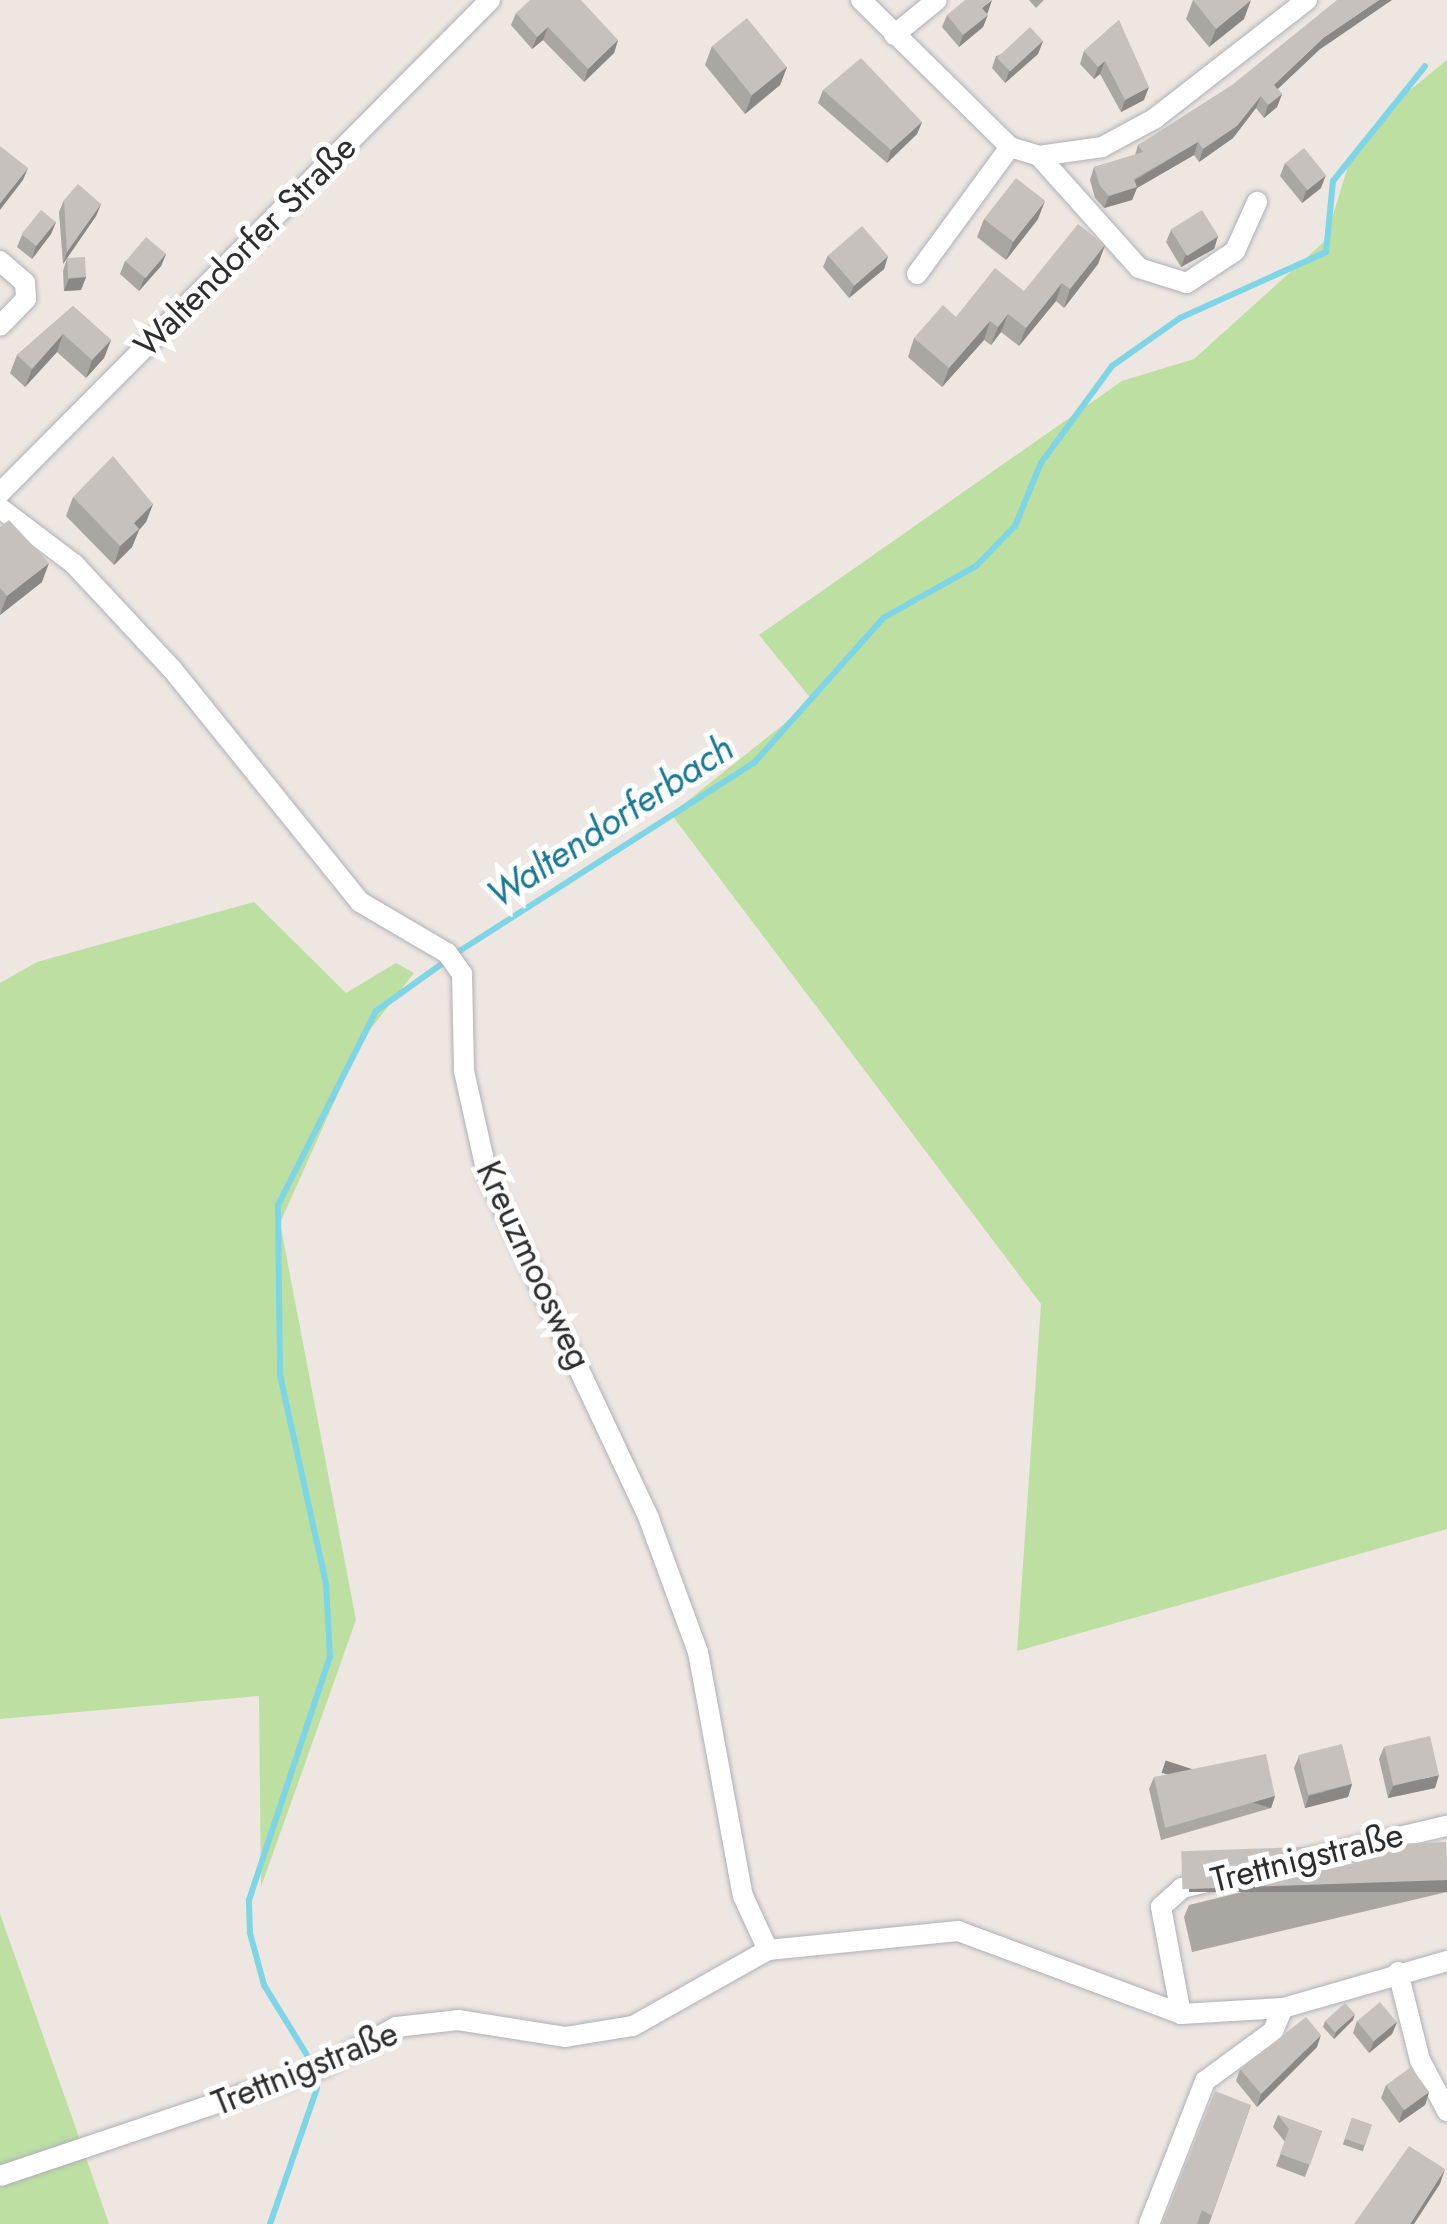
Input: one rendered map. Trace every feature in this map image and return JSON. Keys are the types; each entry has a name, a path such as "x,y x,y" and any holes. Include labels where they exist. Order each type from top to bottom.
{"street":[{"name":"Waltendorfer Straße","path":"0,493 490,0"},
{"path":"861,0 1010,147 1038,156 1102,148 1154,119 1308,0"},
{"path":"894,35 937,0"},
{"path":"916,274 1010,147"},
{"path":"1038,156 1138,268 1187,283 1235,252 1256,202"},
{"path":"0,261 26,283 26,299 0,326"},
{"name":"Kreuzmoosweg","path":"0,508 74,564 172,669 360,902 447,953 462,974 464,1071 487,1174 641,1501 698,1652 743,1896 768,1950"},
{"name":"Trettnigstraße","path":"1181,2014 1161,1907 1182,1888 1447,1826"},
{"name":"Trettnigstraße","path":"0,2176 321,2068 396,2028 458,2020 565,2037 633,2026 768,1950 958,1931 1181,2014 1283,2008 1447,1960"},
{"path":"1398,1972 1420,2060 1447,2111"},
{"path":"1149,2224 1205,2080 1273,2031 1283,2008"}],"green space":[{"path":"1447,60 1447,1529 1017,1651 1041,1304 671,814 813,701 759,635 1122,381 1194,359 1325,241 1349,163 1388,108"},
{"path":"254,902 346,993 396,963 414,973 362,1040 280,1223 356,1620 261,1887 259,1696 0,1719 0,983 37,962"},
{"path":"0,1914 74,2123 109,2224 0,2224"}],"building":[{"path":"530,0 581,0 618,40 588,69 548,27 537,37 516,13"},
{"path":"965,0 991,0 982,8 988,15 963,35 947,15"},
{"path":"1193,0 1251,0 1216,29"},
{"path":"1337,0 1379,0 1323,38 1274,85 1282,94 1268,105 1261,96 1237,126 1203,149 1198,142 1134,179 1137,187 1109,196 1100,186 1094,167 1143,152 1138,145 1232,85"},
{"path":"747,18 787,67 752,95 712,46"},
{"path":"1119,20 1149,87 1125,100 1105,61 1098,67 1084,51"},
{"path":"1030,27 1043,41 1010,72 997,58"},
{"path":"861,58 922,122 891,150 823,90"},
{"path":"0,146 28,168 0,203"},
{"path":"1304,148 1326,175 1307,190 1285,163"},
{"path":"1016,178 1045,201 1013,242 984,219"},
{"path":"78,184 101,204 67,252 64,200"},
{"path":"41,210 56,222 36,246 21,234"},
{"path":"1202,210 1218,236 1187,256 1171,230"},
{"path":"1078,224 1105,245 1070,289 1062,283 1026,328 1008,314 998,327 990,321 949,368 914,338 943,305 956,317 995,268 1024,291"},
{"path":"862,226 888,256 854,286 828,256"},
{"path":"146,237 166,254 145,278 125,262"},
{"path":"85,257 86,277 68,278 67,258"},
{"path":"73,306 111,340 92,360 63,334 32,369 17,355"},
{"path":"113,456 153,504 134,523 139,529 120,546 73,497"},
{"path":"9,520 49,563 7,596 0,588 0,527"},
{"path":"1430,1736 1439,1775 1393,1786 1384,1747"},
{"path":"1342,1744 1352,1784 1308,1795 1298,1755"},
{"path":"1266,1754 1275,1796 1165,1828 1154,1777"},
{"path":"1446,1842 1447,1880 1182,1889 1181,1851"},
{"path":"1380,2002 1397,2022 1374,2041 1357,2021"},
{"path":"1345,2003 1355,2014 1335,2032 1325,2021"},
{"path":"1306,2017 1321,2035 1261,2094 1240,2069"},
{"path":"1411,2067 1429,2092 1404,2110 1386,2085"},
{"path":"1215,2091 1251,2105 1212,2216 1202,2210 1197,2224 1162,2224"},
{"path":"1278,2115 1322,2131 1310,2165 1280,2154 1289,2129"},
{"path":"1352,2118 1372,2125 1365,2146 1345,2139"},
{"path":"1409,2146 1445,2169 1410,2224 1354,2224"}],"waterway":[{"name":"Waltendorferbach","path":"458,952 754,763 883,618 976,566 1015,526 1041,463 1112,366 1180,318 1326,252 1333,181 1425,66"},
{"name":"Waltendorferbach","path":"307,2055 264,1985 250,1933 249,1900 330,1657 326,1584 280,1374 278,1205 376,1011 443,963"},
{"name":"Waltendorferbach","path":"270,2224 317,2088"}]}
